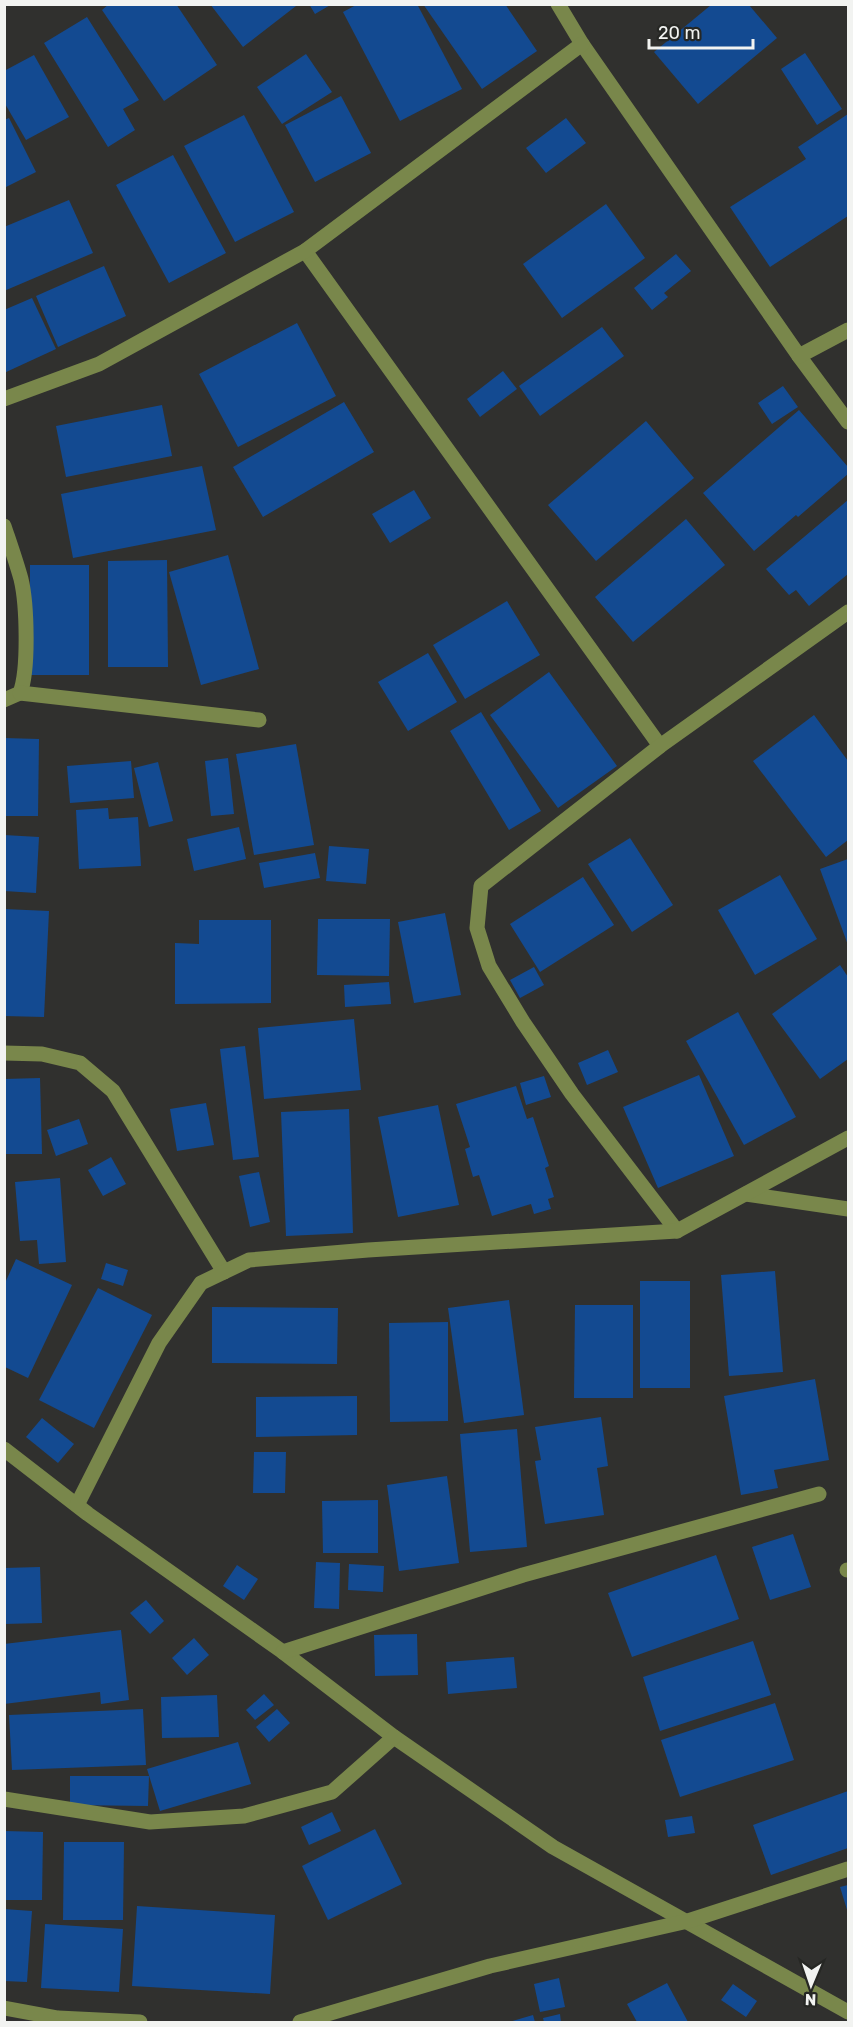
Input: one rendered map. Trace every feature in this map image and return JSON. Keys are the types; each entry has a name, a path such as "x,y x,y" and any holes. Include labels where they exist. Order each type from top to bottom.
{"street":[{"path":"558,4 582,44 799,356 849,422"},
{"path":"4,399 99,364 305,251 582,44"},
{"path":"305,251 660,746"},
{"path":"799,356 849,330"},
{"path":"4,526 22,581 26,643 24,682 20,693"},
{"path":"677,1231 572,1094 523,1022 489,966 477,928 481,886 660,746 849,612"},
{"path":"4,700 20,693 259,720"},
{"path":"4,1053 42,1054 80,1063 113,1091 224,1272"},
{"path":"77,1505 159,1343 201,1283 249,1260 368,1250 677,1231 849,1138"},
{"path":"746,1194 849,1209"},
{"path":"4,1449 77,1505 283,1652 394,1737 553,1846 849,2012"},
{"path":"283,1652 523,1575 819,1494"},
{"path":"4,1799 150,1822 244,1816 332,1792 394,1737"},
{"path":"300,2022 490,1966 687,1921 849,1869"},
{"path":"4,2008 58,2018 140,2022"}],"building":[{"path":"109,4 176,4 217,65 164,101 102,10"},
{"path":"210,4 295,4 296,6 243,47"},
{"path":"309,4 332,4 315,14"},
{"path":"358,4 417,4 462,89 400,121 343,12"},
{"path":"423,4 505,4 537,51 482,89"},
{"path":"711,5 749,5 777,38 698,104 654,52"},
{"path":"87,17 139,100 123,109 135,130 108,147 44,43"},
{"path":"805,53 842,109 817,125 781,69"},
{"path":"306,54 332,92 282,124 257,87"},
{"path":"34,55 69,117 26,140 4,102 4,71"},
{"path":"341,96 371,153 315,182 285,125"},
{"path":"848,114 848,216 770,267 730,207 806,159 798,147"},
{"path":"244,115 294,212 235,242 184,146"},
{"path":"9,118 36,172 4,188 4,120"},
{"path":"566,118 586,143 546,173 526,148"},
{"path":"173,155 226,253 169,283 116,185"},
{"path":"69,200 93,253 4,291 4,227"},
{"path":"606,204 645,258 562,318 523,264"},
{"path":"676,254 691,271 664,293 668,297 652,310 634,288"},
{"path":"104,266 126,316 58,347 36,296"},
{"path":"32,298 56,349 4,373 4,310"},
{"path":"297,323 336,396 238,447 199,374"},
{"path":"602,327 624,356 540,416 519,386"},
{"path":"503,371 517,389 480,417 467,399"},
{"path":"783,386 798,407 772,424 758,403"},
{"path":"344,402 374,452 263,517 233,467"},
{"path":"162,405 172,456 66,477 56,426"},
{"path":"799,410 848,467 848,474 754,551 703,493"},
{"path":"646,421 694,478 596,561 548,505"},
{"path":"202,466 216,530 73,558 61,494"},
{"path":"414,490 431,518 390,543 372,514"},
{"path":"848,500 848,574 809,606 796,590 789,595 766,569"},
{"path":"686,519 725,565 633,642 595,597"},
{"path":"228,555 259,669 201,685 169,572"},
{"path":"167,560 168,667 108,667 108,561"},
{"path":"30,565 89,565 89,675 30,675"},
{"path":"507,601 540,655 465,699 433,645"},
{"path":"428,653 457,702 408,731 378,682"},
{"path":"549,672 617,766 558,808 490,715"},
{"path":"481,712 541,811 509,830 450,731"},
{"path":"814,715 848,761 848,840 826,857 753,761"},
{"path":"4,738 39,739 38,816 4,816"},
{"path":"296,744 314,845 254,855 236,754"},
{"path":"228,758 234,814 211,816 205,761"},
{"path":"131,761 134,798 70,803 67,766"},
{"path":"158,762 173,821 149,827 134,768"},
{"path":"108,808 109,819 138,817 141,866 79,869 76,810"},
{"path":"239,827 246,859 194,871 187,839"},
{"path":"4,835 39,837 36,893 4,891"},
{"path":"630,838 673,905 632,932 588,864"},
{"path":"329,846 369,849 366,884 326,881"},
{"path":"315,853 320,878 264,888 259,863"},
{"path":"848,859 848,945 820,869"},
{"path":"780,875 817,939 755,975 718,910"},
{"path":"583,877 614,925 540,972 510,924"},
{"path":"4,909 49,911 44,1017 4,1016"},
{"path":"445,913 461,995 414,1003 398,922"},
{"path":"318,919 390,919 389,976 317,975"},
{"path":"199,920 271,920 271,1003 175,1004 175,943 199,944"},
{"path":"840,965 848,977 848,1059 820,1079 772,1014"},
{"path":"534,967 544,985 520,998 510,980"},
{"path":"389,982 391,1004 345,1007 344,985"},
{"path":"738,1012 796,1117 744,1145 686,1041"},
{"path":"354,1019 361,1090 264,1099 258,1028"},
{"path":"245,1046 259,1157 233,1160 220,1049"},
{"path":"608,1050 618,1072 587,1085 578,1063"},
{"path":"699,1075 734,1156 658,1188 623,1107"},
{"path":"544,1076 551,1097 526,1105 520,1083"},
{"path":"40,1078 42,1154 4,1154 4,1079"},
{"path":"516,1086 527,1119 533,1117 549,1166 545,1168 554,1197 548,1199 551,1209 534,1214 531,1204 492,1216 479,1175 473,1177 465,1149 470,1147 456,1104"},
{"path":"206,1103 214,1145 177,1151 170,1109"},
{"path":"438,1105 459,1205 398,1217 378,1117"},
{"path":"349,1109 353,1233 286,1236 281,1112"},
{"path":"79,1119 88,1144 56,1156 47,1130"},
{"path":"111,1157 126,1184 103,1196 88,1170"},
{"path":"259,1172 270,1222 250,1227 239,1176"},
{"path":"60,1178 66,1262 39,1264 37,1240 20,1241 15,1182"},
{"path":"16,1259 72,1285 28,1378 5,1367 5,1283"},
{"path":"106,1263 128,1270 123,1286 101,1279"},
{"path":"775,1271 783,1372 729,1376 721,1275"},
{"path":"640,1281 690,1281 690,1388 640,1388"},
{"path":"98,1288 152,1315 94,1428 39,1400"},
{"path":"509,1300 524,1415 464,1423 448,1308"},
{"path":"575,1305 633,1305 633,1398 574,1398"},
{"path":"212,1307 338,1308 337,1364 212,1363"},
{"path":"448,1322 448,1421 390,1422 389,1323"},
{"path":"815,1379 829,1460 774,1470 778,1488 741,1495 724,1396"},
{"path":"357,1396 357,1435 256,1437 256,1397"},
{"path":"601,1417 608,1466 597,1468 604,1515 545,1524 535,1461 541,1460 535,1427"},
{"path":"42,1418 74,1444 58,1463 26,1437"},
{"path":"517,1429 527,1547 470,1552 460,1434"},
{"path":"254,1452 286,1452 285,1493 253,1493"},
{"path":"447,1476 459,1563 399,1571 387,1485"},
{"path":"378,1500 378,1553 323,1553 322,1501"},
{"path":"793,1534 811,1587 770,1600 752,1547"},
{"path":"716,1555 739,1619 632,1657 608,1593"},
{"path":"316,1562 340,1563 339,1609 314,1608"},
{"path":"349,1564 384,1566 383,1592 348,1590"},
{"path":"237,1565 258,1579 244,1600 223,1586"},
{"path":"40,1567 42,1623 4,1624 4,1568"},
{"path":"146,1600 164,1621 150,1634 130,1613"},
{"path":"121,1630 129,1700 101,1704 100,1692 4,1704 4,1644"},
{"path":"417,1634 418,1675 375,1676 374,1635"},
{"path":"194,1638 209,1655 187,1675 172,1658"},
{"path":"753,1641 771,1695 660,1731 643,1677"},
{"path":"514,1657 517,1688 448,1694 446,1662"},
{"path":"264,1694 274,1705 255,1720 246,1710"},
{"path":"217,1695 219,1737 162,1738 161,1697"},
{"path":"775,1703 794,1760 680,1797 661,1740"},
{"path":"143,1709 146,1765 12,1770 9,1715"},
{"path":"277,1709 290,1723 269,1742 256,1727"},
{"path":"238,1742 251,1784 160,1811 147,1769"},
{"path":"70,1776 149,1776 148,1806 70,1805"},
{"path":"848,1791 848,1848 771,1875 753,1825"},
{"path":"332,1812 341,1831 309,1845 301,1827"},
{"path":"692,1816 695,1833 668,1837 665,1820"},
{"path":"375,1829 402,1884 328,1920 302,1866"},
{"path":"4,1831 43,1832 42,1900 4,1900"},
{"path":"64,1842 124,1842 123,1920 63,1920"},
{"path":"848,1885 848,1913 840,1887"},
{"path":"137,1906 275,1915 270,1994 132,1986"},
{"path":"4,1909 32,1911 27,1982 4,1981"},
{"path":"45,1924 123,1929 119,1992 41,1988"},
{"path":"559,1978 565,2007 540,2012 534,1984"},
{"path":"667,1983 688,2022 637,2022 627,2004"},
{"path":"733,1984 757,2001 746,2017 721,2000"},
{"path":"560,2014 561,2022 544,2022 543,2018"},
{"path":"533,2015 535,2022 509,2022"}]}
